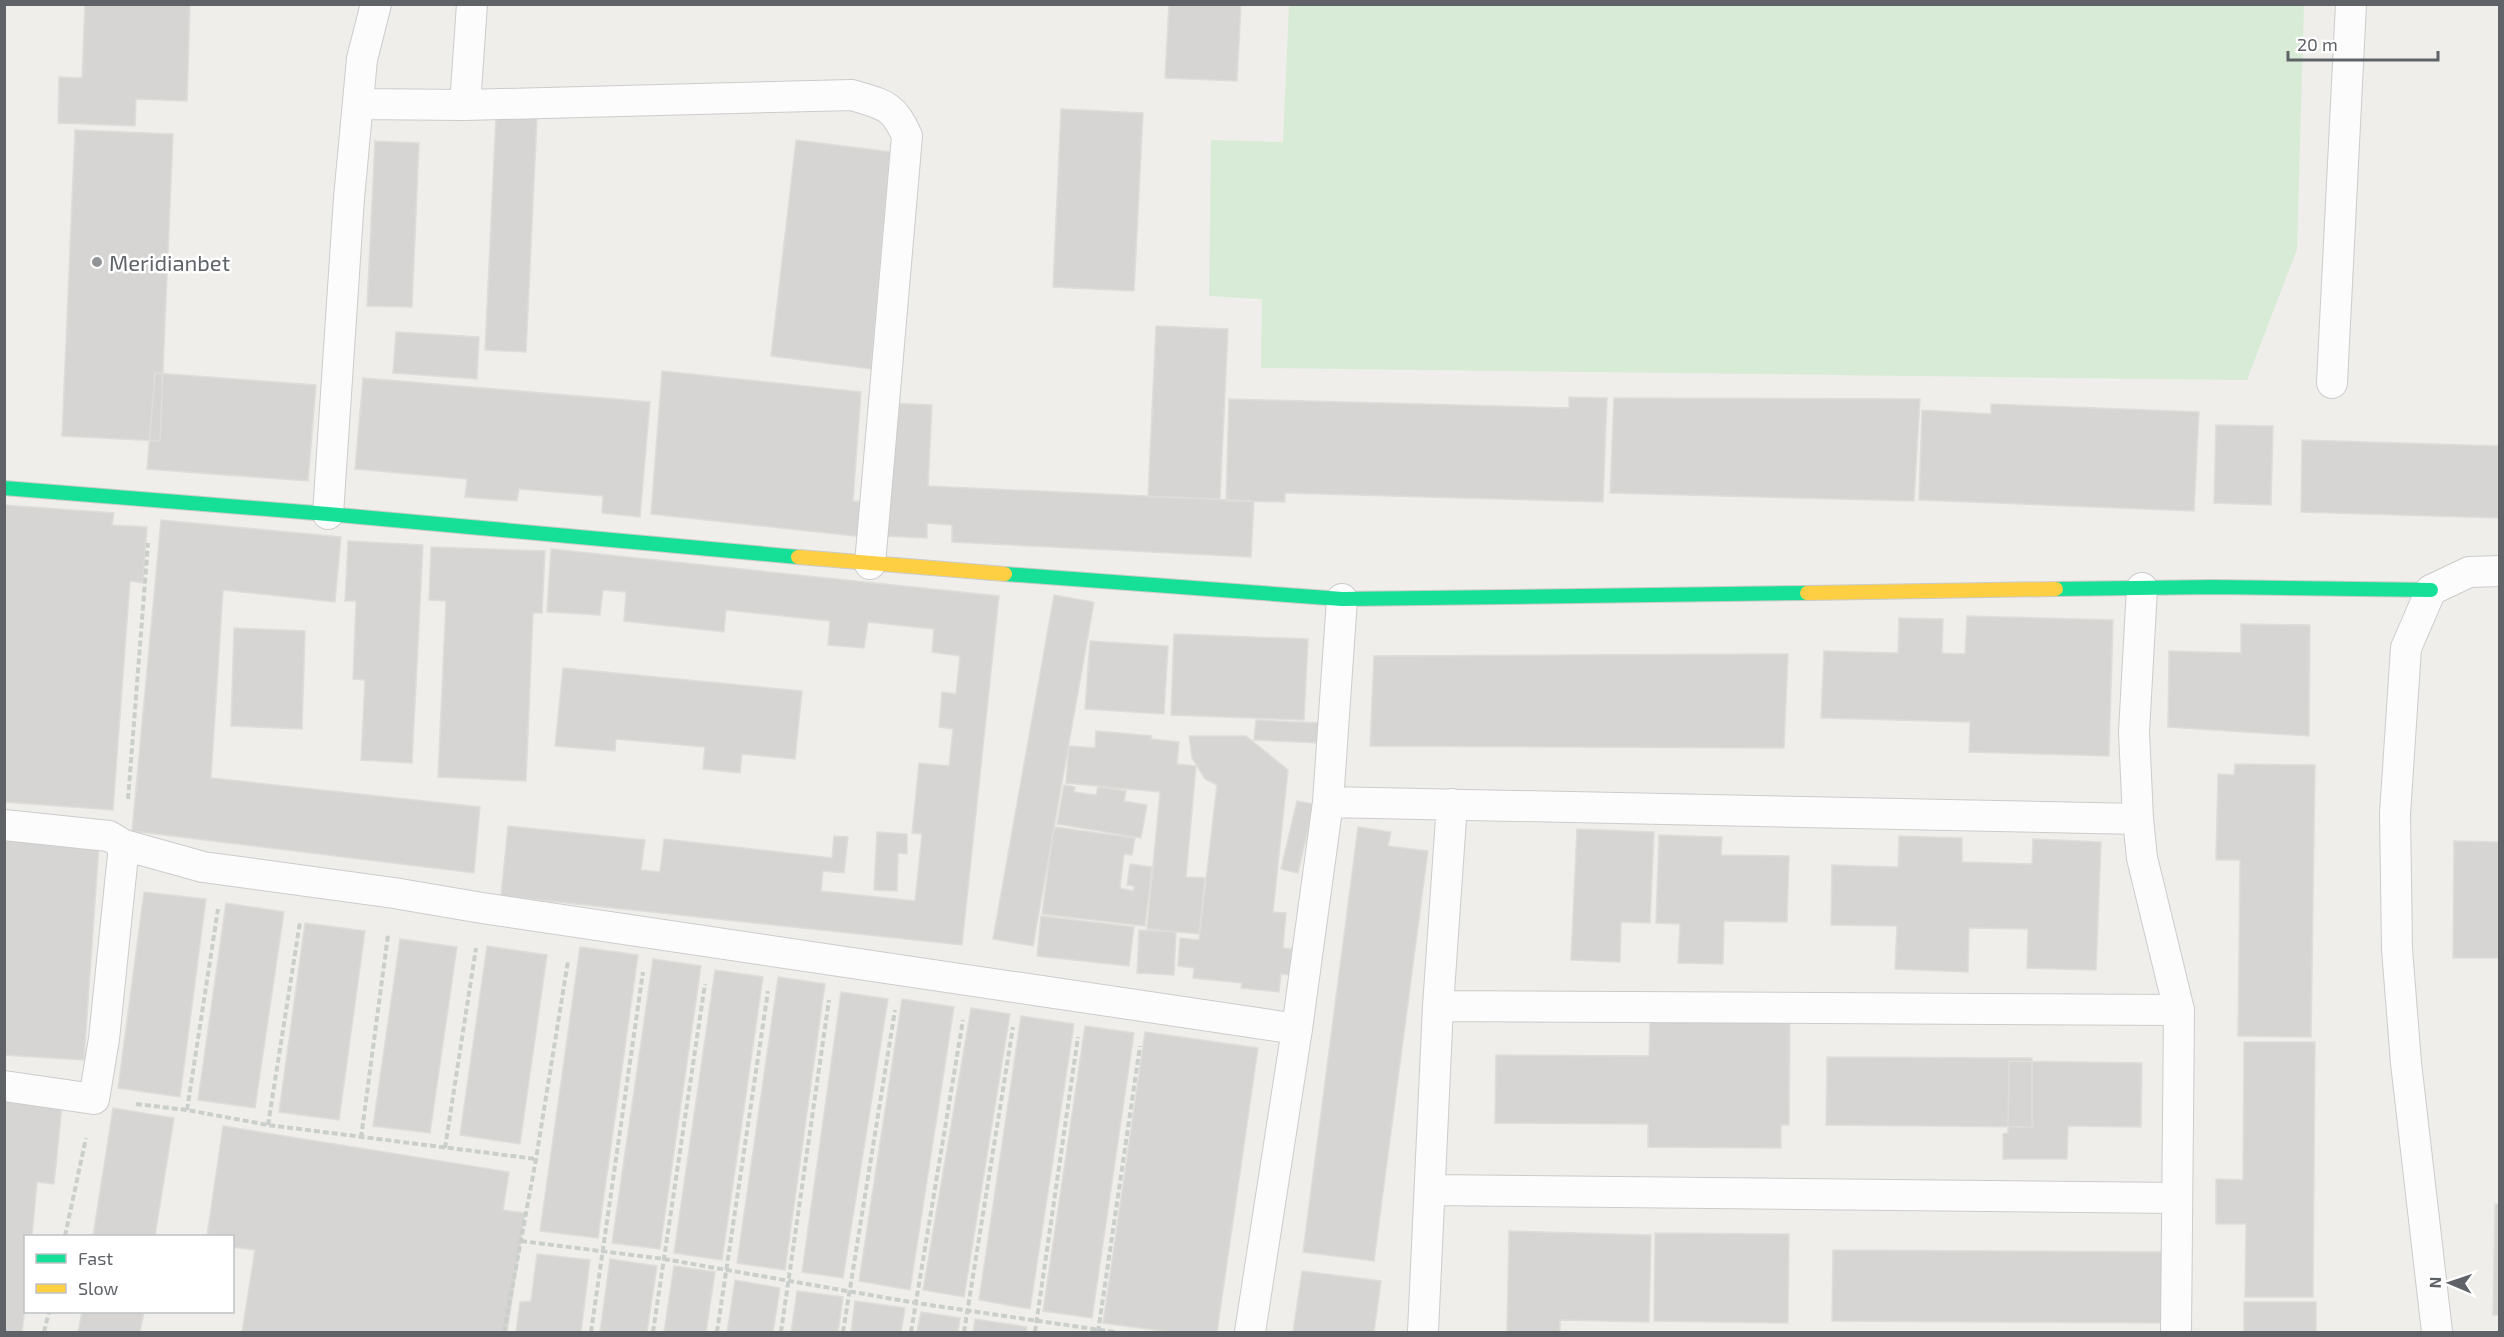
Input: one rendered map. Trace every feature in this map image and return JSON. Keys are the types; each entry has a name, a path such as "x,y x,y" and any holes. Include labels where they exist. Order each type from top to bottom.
{"street":[{"path":"4,488 328,514 870,564 1342,599 2214,587 2431,590"}],"lane":[{"path":"328,514 362,59 376,4"},
{"path":"465,105 472,4"},
{"path":"2332,383 2351,4"},
{"path":"359,104 465,105 852,95 886,105 899,119 907,136 870,564"},
{"path":"2437,1332 2406,1063 2397,949 2396,814 2406,648 2431,590 2469,572 2499,571"},
{"path":"2142,588 2134,732 2138,819 2142,858 2179,1010 2176,1332"},
{"path":"1250,1332 1297,1029 1328,802 1342,599"},
{"path":"1328,802 2138,819"},
{"path":"1423,1332 1438,1006 1452,804"},
{"path":"4,825 109,836 124,845 203,867 394,893 574,922 1297,1029"},
{"path":"4,1086 94,1099 104,1039 124,845"},
{"path":"1438,1006 2179,1010"},
{"path":"1430,1190 2176,1198"}],"path":[{"path":"124,845 151,500"},
{"path":"187,1110 224,870"},
{"path":"268,1125 306,881"},
{"path":"361,1138 394,893"},
{"path":"445,1148 482,908"},
{"path":"504,1332 536,1159 574,922"},
{"path":"591,1332 648,933"},
{"path":"653,1332 711,942"},
{"path":"717,1332 774,951"},
{"path":"782,1332 835,961"},
{"path":"843,1332 902,971"},
{"path":"911,1332 970,981"},
{"path":"964,1332 1019,988"},
{"path":"1035,1332 1084,998"},
{"path":"1098,1331 1145,1006"},
{"path":"65,1235 94,1099 187,1110 268,1125 361,1138 536,1159"},
{"path":"520,1241 664,1259 916,1303 1114,1332"},
{"path":"45,1332 49,1313"}],"green space":[{"path":"1289,5 2304,5 2297,249 2247,380 1261,368 1262,299 1209,296 1211,140 1283,142"}],"building":[{"path":"85,4 190,4 187,101 136,99 135,126 58,123 59,77 82,78"},
{"path":"1169,4 1241,4 1237,81 1165,78"},
{"path":"1061,109 1143,113 1134,291 1053,287"},
{"path":"496,116 537,118 526,352 485,350"},
{"path":"75,130 173,134 160,441 62,436"},
{"path":"796,140 890,152 871,369 771,356"},
{"path":"375,141 419,143 412,307 367,306"},
{"path":"1156,326 1228,329 1220,499 1148,497"},
{"path":"396,332 479,337 477,379 393,373"},
{"path":"662,371 861,392 853,501 866,502 864,537 651,514"},
{"path":"155,373 316,385 308,481 147,469"},
{"path":"363,378 650,402 640,517 602,513 603,496 519,489 517,501 465,497 467,479 355,469"},
{"path":"1569,397 1607,398 1603,502 1285,493 1285,502 1226,501 1229,399 1569,408"},
{"path":"1614,398 1920,399 1914,501 1610,493"},
{"path":"890,403 932,405 928,486 1254,501 1251,557 952,542 952,525 927,523 927,538 883,536"},
{"path":"1991,404 2199,412 2194,511 1919,500 1922,410 1991,414"},
{"path":"2216,425 2273,426 2271,505 2214,503"},
{"path":"2302,440 2500,446 2500,518 2301,512"},
{"path":"4,505 114,513 112,525 147,527 143,583 130,581 113,810 4,802"},
{"path":"161,520 341,537 335,602 223,590 211,778 480,807 474,873 132,831"},
{"path":"348,541 423,545 412,763 361,760 365,680 353,679 356,601 345,601"},
{"path":"431,547 545,551 542,613 533,613 526,781 438,777 446,601 429,600"},
{"path":"551,549 999,596 962,945 501,896 508,826 645,840 641,870 660,872 664,839 832,858 834,836 848,837 844,873 823,871 821,891 915,901 922,834 912,833 919,763 949,766 953,729 939,727 942,692 956,694 960,656 932,652 934,629 868,622 864,648 828,645 830,621 726,610 724,632 624,621 626,592 603,590 600,615 547,612"},
{"path":"1054,595 1094,602 1033,946 993,939"},
{"path":"1967,616 2113,620 2109,756 1969,752 1970,722 1821,718 1824,651 1898,653 1899,618 1943,619 1942,653 1965,654"},
{"path":"2241,624 2310,625 2309,736 2168,727 2169,651 2241,653"},
{"path":"234,628 305,631 302,729 231,726"},
{"path":"1174,634 1308,639 1304,720 1171,715"},
{"path":"1090,641 1168,646 1164,714 1085,709"},
{"path":"1788,654 1784,748 1370,746 1374,656"},
{"path":"563,668 802,691 795,759 742,754 740,773 703,769 705,747 616,739 615,751 555,746"},
{"path":"1256,720 1320,723 1320,743 1254,740"},
{"path":"1096,731 1152,736 1151,739 1179,742 1177,764 1196,766 1186,877 1205,878 1199,934 1147,929 1160,792 1066,783 1069,746 1095,748"},
{"path":"1189,736 1246,736 1288,770 1273,912 1286,913 1283,948 1292,949 1289,975 1281,974 1279,992 1241,988 1242,983 1193,978 1194,968 1178,966 1180,938 1199,940 1217,785 1205,779 1192,758"},
{"path":"2235,764 2315,765 2311,1037 2238,1036 2240,860 2216,860 2218,774 2234,775"},
{"path":"1064,785 1075,787 1074,792 1096,795 1098,787 1126,791 1124,801 1147,805 1141,838 1057,824"},
{"path":"1297,801 1314,804 1298,873 1281,869"},
{"path":"1054,827 1135,838 1132,855 1124,854 1120,888 1134,891 1134,886 1127,885 1130,864 1152,867 1145,926 1042,914"},
{"path":"1358,827 1391,832 1388,846 1428,851 1374,1261 1303,1252"},
{"path":"1577,829 1654,832 1650,923 1621,922 1620,962 1571,960"},
{"path":"8,831 99,845 84,1060 4,1055 4,841 7,841"},
{"path":"877,832 907,834 907,854 898,853 897,891 874,890"},
{"path":"1659,835 1722,837 1721,855 1789,856 1787,922 1724,921 1723,964 1678,963 1680,924 1656,923"},
{"path":"1899,836 1962,838 1962,862 2032,864 2033,839 2101,842 2096,970 2027,968 2028,929 1969,928 1968,972 1895,969 1897,926 1831,925 1832,865 1898,867"},
{"path":"2454,841 2500,842 2500,958 2453,958"},
{"path":"144,892 206,899 180,1097 118,1088"},
{"path":"226,903 284,912 255,1108 198,1100"},
{"path":"1041,916 1134,927 1129,966 1037,956"},
{"path":"305,923 365,931 339,1120 279,1112"},
{"path":"1139,930 1176,932 1174,975 1137,973"},
{"path":"400,939 457,947 430,1133 373,1126"},
{"path":"487,946 547,955 520,1144 460,1135"},
{"path":"580,947 638,955 598,1238 540,1231"},
{"path":"653,959 701,966 660,1249 612,1243"},
{"path":"715,970 763,977 722,1260 674,1253"},
{"path":"778,977 825,984 785,1270 737,1263"},
{"path":"841,992 888,999 843,1278 802,1272"},
{"path":"902,999 954,1007 910,1290 859,1281"},
{"path":"971,1008 1010,1014 964,1297 923,1290"},
{"path":"1021,1016 1074,1024 1030,1309 979,1300"},
{"path":"1650,1016 1790,1017 1789,1125 1781,1125 1781,1148 1648,1147 1648,1124 1495,1123 1496,1055 1649,1056"},
{"path":"1085,1026 1134,1033 1092,1318 1043,1311"},
{"path":"1145,1032 1258,1048 1217,1332 1170,1332 1103,1323"},
{"path":"2244,1042 2315,1042 2313,1297 2245,1297 2246,1224 2216,1224 2216,1179 2243,1180"},
{"path":"1827,1057 2032,1058 2032,1127 1826,1125"},
{"path":"2009,1061 2142,1063 2141,1127 2068,1126 2067,1159 2003,1159 2003,1134 2008,1133"},
{"path":"4,1100 62,1106 54,1184 37,1182 32,1235 24,1235 24,1313 22,1332 4,1332"},
{"path":"113,1108 174,1118 155,1235 93,1235"},
{"path":"223,1126 509,1172 503,1210 525,1213 507,1332 242,1332 255,1250 234,1247 234,1235 207,1235"},
{"path":"2495,1204 2500,1204 2500,1315 2493,1315"},
{"path":"1509,1231 1651,1235 1649,1322 1560,1320 1560,1332 1507,1332"},
{"path":"1655,1233 1789,1234 1788,1323 1654,1321"},
{"path":"1833,1250 2168,1252 2167,1323 1832,1321"},
{"path":"537,1254 590,1260 581,1332 516,1332 520,1302 531,1301"},
{"path":"610,1259 657,1266 647,1332 600,1332"},
{"path":"674,1266 715,1272 706,1332 664,1332"},
{"path":"1302,1271 1381,1281 1374,1332 1293,1332"},
{"path":"735,1280 780,1288 773,1332 727,1332"},
{"path":"797,1291 843,1297 838,1332 791,1332"},
{"path":"855,1301 905,1308 901,1332 851,1332"},
{"path":"2244,1302 2316,1302 2316,1332 2244,1332"},
{"path":"921,1312 960,1318 958,1332 917,1332"},
{"path":"82,1313 144,1313 140,1332 78,1332"},
{"path":"975,1319 1027,1327 1026,1332 973,1332"}],"traffic: fast":[{"path":"4,488 328,514 798,557"},
{"path":"1005,574 1342,599 1807,593"},
{"path":"2056,589 2214,587 2431,590"}],"traffic: slow":[{"path":"798,557 1005,574"},
{"path":"1807,593 2056,589"}],"place":[{"name":"Meridianbet","path":"97,262"}]}
